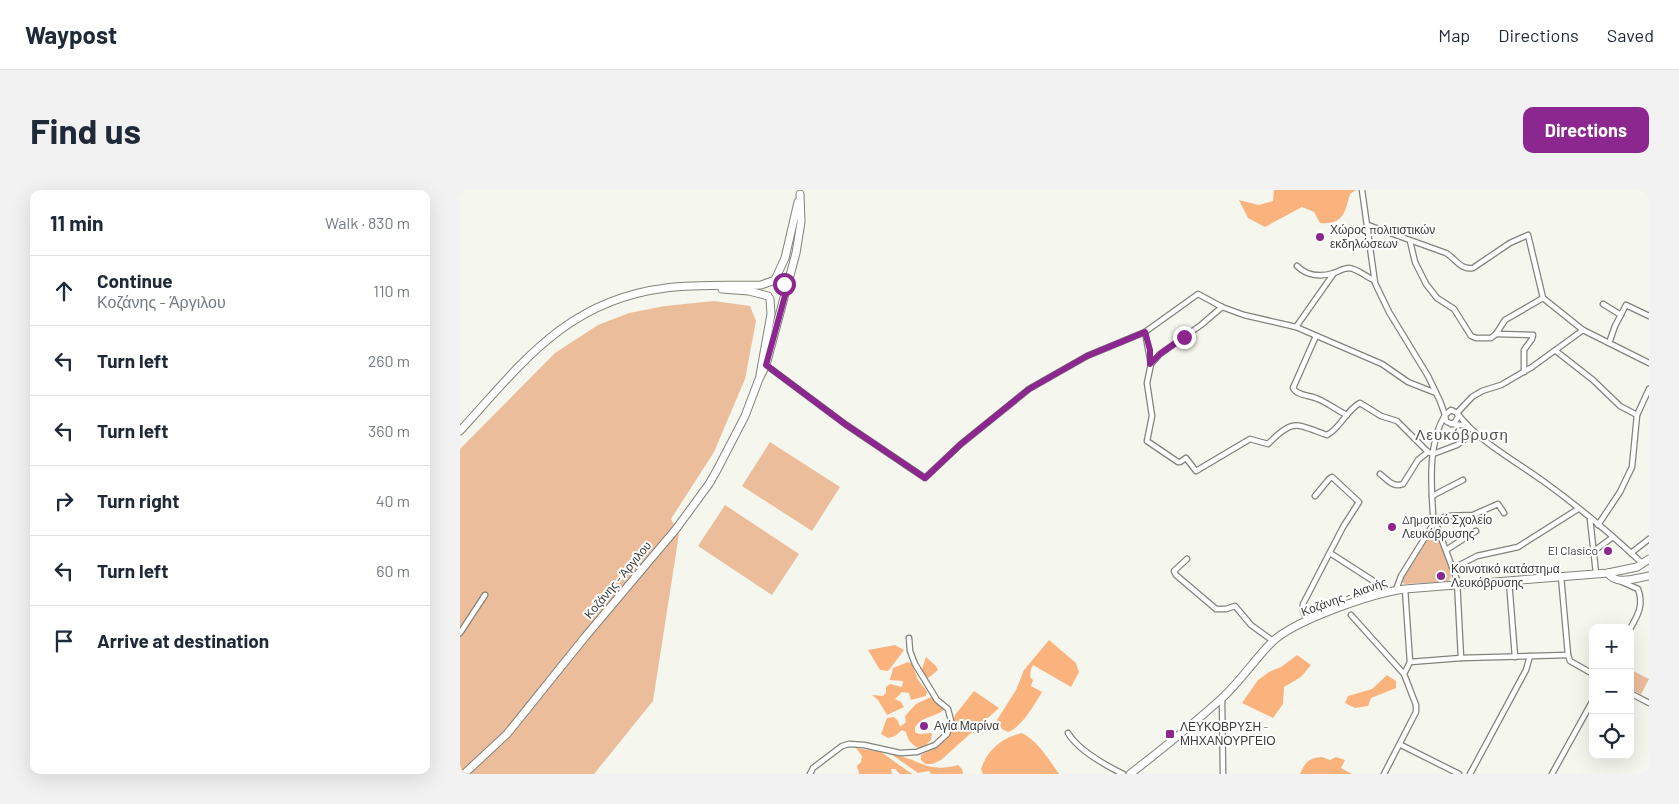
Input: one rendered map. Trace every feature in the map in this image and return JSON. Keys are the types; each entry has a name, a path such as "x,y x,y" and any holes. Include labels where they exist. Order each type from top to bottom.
{"street":[{"path":"1362,190 1374,280 1389,312 1424,368 1440,401 1445,419 1450,424"},
{"name":"Κοζάνης - Άργιλου","path":"759,379 771,314 766,289 773,281 785,258 800,192"},
{"name":"Κοζάνης - Άργιλου","path":"464,774 507,734 585,637 676,529 709,484 745,416 766,365 799,237 801,222 800,192"},
{"path":"1368,225 1446,253 1462,268 1469,269 1510,242 1528,236 1543,298 1583,330 1649,363"},
{"path":"1410,241 1415,262 1426,284 1437,298 1454,309 1471,336 1491,338 1506,320 1543,298"},
{"path":"1296,266 1300,270 1317,275 1352,269 1374,280"},
{"path":"1296,327 1334,272"},
{"path":"460,431 539,346 560,329 605,304 641,292 668,287 707,286 761,285 773,281 782,283 785,293 777,300 749,291 707,286"},
{"path":"766,365 845,424 925,478 961,444 1029,389 1087,356 1145,332 1198,294 1222,307 1244,315 1296,327 1382,364 1408,382 1436,393"},
{"path":"1603,304 1621,315"},
{"path":"1610,343 1615,326 1626,305 1649,316"},
{"path":"1150,364 1160,354 1201,325 1222,307"},
{"path":"1455,412 1482,391 1501,385 1524,372 1583,330"},
{"path":"1145,332 1150,350 1147,383 1152,416 1147,441 1178,462 1186,458 1196,471 1250,439 1268,444 1286,427 1296,424 1328,435 1360,403 1381,416 1396,421 1428,452 1433,454 1457,446 1474,433"},
{"path":"1496,334 1533,335 1524,350 1524,372"},
{"path":"1316,336 1293,388 1297,392 1319,399 1346,415"},
{"path":"1556,351 1593,380 1620,406 1637,415"},
{"path":"1598,525 1620,492 1632,467 1637,415 1649,389"},
{"path":"1440,401 1455,412 1474,433 1545,483 1613,537 1643,564"},
{"path":"1455,412 1449,411 1445,415 1437,433 1433,454 1432,496 1434,523 1454,568 1458,585 1461,658"},
{"path":"1450,424 1457,421 1458,417 1455,412"},
{"path":"1441,422 1466,425"},
{"path":"1380,474 1392,484 1404,484 1418,460 1428,452"},
{"path":"1307,621 1303,604 1358,502 1332,477 1328,479 1315,496"},
{"path":"1432,496 1463,480"},
{"path":"1396,590 1401,576 1434,523 1446,516 1472,515 1498,504 1504,512"},
{"path":"1454,568 1477,556 1518,546 1578,509"},
{"path":"1590,519 1596,573"},
{"path":"1446,550 1476,531"},
{"path":"1594,550 1613,537"},
{"path":"1631,553 1649,539"},
{"path":"1330,553 1372,580 1383,593"},
{"path":"1187,559 1174,570 1176,575 1216,608 1226,609 1235,606 1251,625 1273,641"},
{"name":"Κοζάνης - Αιανής","path":"1130,774 1192,725 1222,698 1273,641 1307,621 1396,590 1608,573 1629,570 1649,559"},
{"path":"1608,573 1612,578 1638,590"},
{"path":"1561,576 1568,656 1570,661 1589,672"},
{"path":"1619,580 1645,576"},
{"path":"1632,624 1640,610 1641,604 1638,590 1645,576"},
{"path":"1509,581 1515,657"},
{"path":"1404,674 1410,662 1405,589"},
{"path":"460,633 485,595"},
{"path":"1351,615 1404,674 1416,705 1416,712 1384,774"},
{"path":"810,774 813,768 842,746 855,744 900,753 917,752 935,745 947,734 951,721 948,709 937,700 914,664 909,638"},
{"path":"1470,774 1526,670 1530,656"},
{"path":"1410,662 1461,658 1568,656"},
{"path":"1634,695 1649,703"},
{"path":"1222,698 1223,774"},
{"path":"1552,774 1589,707"},
{"path":"1068,733 1071,738 1092,756 1122,774"},
{"path":"1400,745 1459,774"}],"shaded area":[{"path":"1274,190 1356,190 1350,194 1342,216 1334,222 1320,223 1314,212 1302,207 1265,227 1248,218 1239,200 1259,205 1273,201"},
{"path":"714,301 750,306 756,321 745,379 714,452 671,519 679,534 653,701 594,774 460,774 460,449 555,353 598,325 629,313 665,306"},
{"path":"770,442 840,487 812,531 742,486"},
{"path":"725,505 799,554 772,595 698,546"},
{"path":"1435,531 1448,561 1451,572 1450,578 1447,582 1404,584 1402,580"},
{"path":"1049,640 1076,663 1079,672 1071,687 1033,665 1030,677 1033,680 1031,686 1042,692 1023,721 1008,732 1002,729 997,720 1016,690 1024,670"},
{"path":"895,645 904,650 888,671 880,670 868,650"},
{"path":"1297,655 1311,665 1301,677 1284,687 1283,704 1273,718 1242,703 1258,680"},
{"path":"926,657 938,670 927,679 922,669"},
{"path":"908,662 912,664 918,680 927,691 926,696 911,700 909,693 902,692 895,699 901,702 904,707 887,715 878,700 872,695 883,696 886,693 886,687 890,684 902,687 903,681 890,680 893,668"},
{"path":"1634,672 1649,679 1641,694 1634,691"},
{"path":"1387,675 1396,681 1396,688 1371,698 1368,706 1355,708 1345,703 1348,696 1372,689"},
{"path":"974,691 999,708 941,760 932,764 925,764 921,760 921,755 946,740 950,734 955,715"},
{"path":"931,697 944,710 924,719 915,727 915,732 919,734 932,733 931,740 926,745 918,748 913,745 906,732 902,730 895,736 888,738 881,734 887,718 894,717 900,727 906,722 905,716 916,704"},
{"path":"1022,733 1038,746 1059,774 983,774 981,769 992,750 1002,741"},
{"path":"856,748 881,752 912,774 900,774 895,769 891,769 892,774 859,774 857,766 861,762 862,756"},
{"path":"891,754 930,767 938,768 958,765 962,769 963,774 931,774 929,771 918,773"},
{"path":"1322,757 1330,760 1336,757 1345,760 1341,768 1352,774 1300,774 1308,761"}],"place":[{"name":"Χώρος πολιτιστικών εκδηλώσεων","path":"1320,237"},
{"name":"Δημοτικό Σχολείο Λευκόβρυσης","path":"1392,527"},
{"name":"El Clasico","path":"1608,551"},
{"name":"Κοινοτικό κατάστημα Λευκόβρυσης","path":"1441,576"},
{"name":"Αγία Μαρίνα","path":"924,726"},
{"name":"ΛΕΥΚΟΒΡΥΣΗ - ΜΗΧΑΝΟΥΡΓΕΙΟ","path":"1170,734"}],"district":[{"name":"Λευκόβρυση","path":"1462,435"}],"route":[{"path":"784,284 786,292 766,365 845,424 925,478 961,444 1006,407 1029,389 1068,366 1145,332 1150,350 1150,364 1160,354 1184,337"}]}
